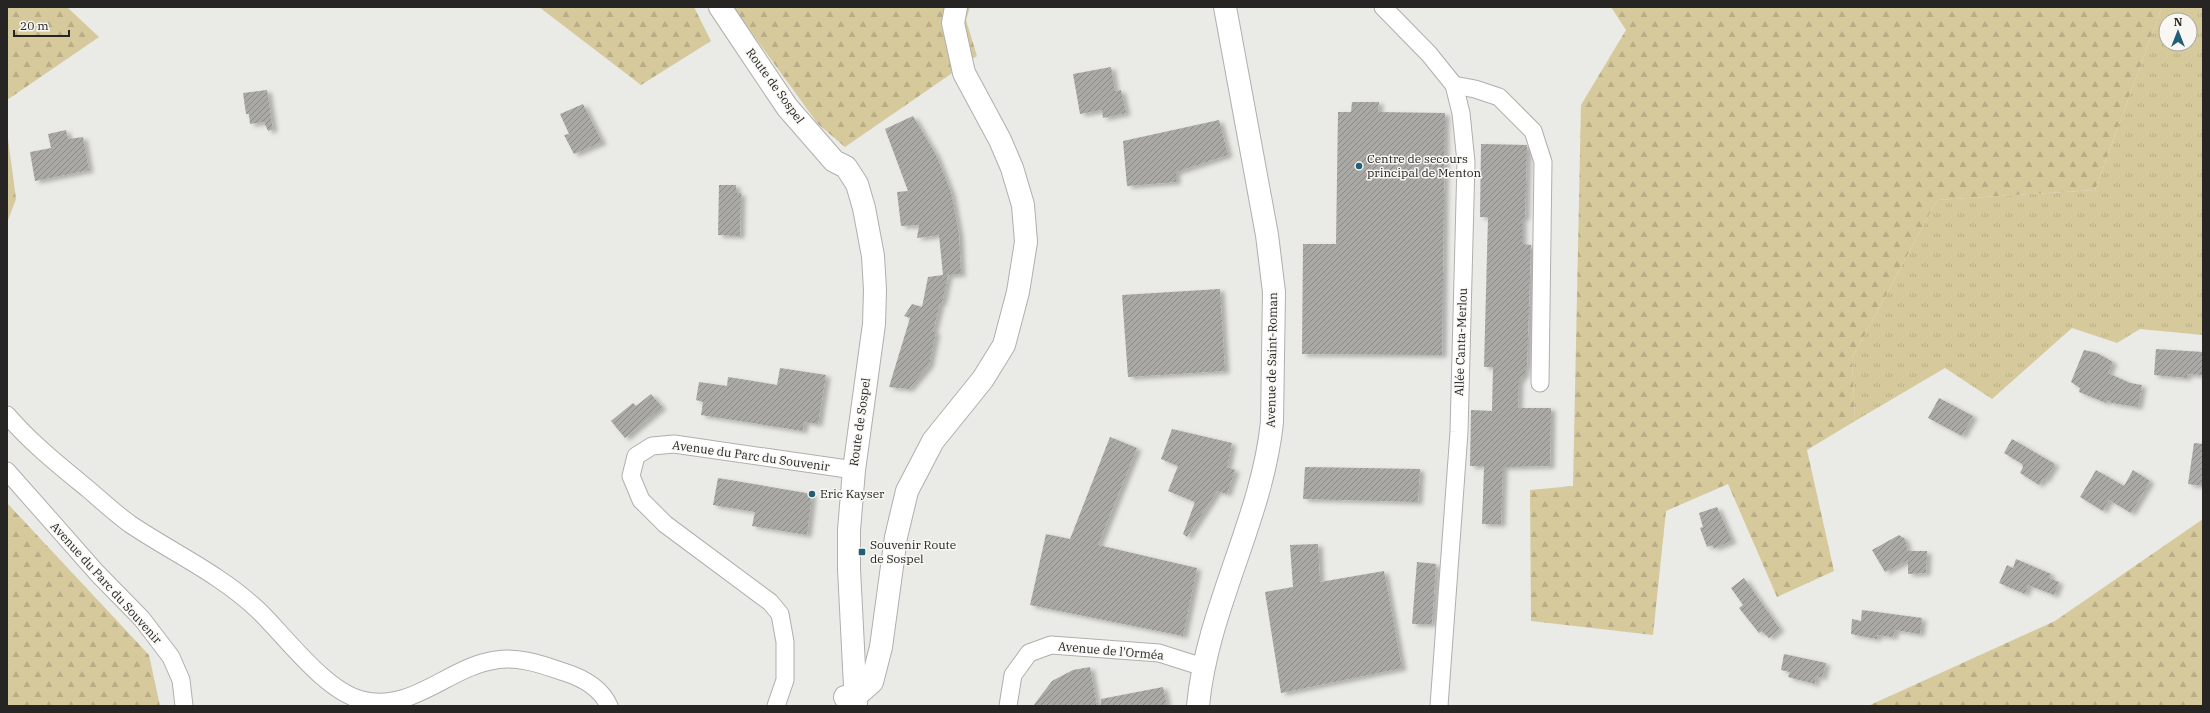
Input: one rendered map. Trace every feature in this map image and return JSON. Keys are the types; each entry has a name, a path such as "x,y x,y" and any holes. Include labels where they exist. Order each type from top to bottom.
{"street":[{"name":"Route de Sospel","path":"720,7 787,107 834,161 846,167 857,184 864,208 873,256 874,324 848,469 848,569 851,701"},
{"path":"851,701 872,682 882,647 896,537 907,491 933,441 983,379 1004,345 1018,292 1026,242 1023,205 1012,168 1000,140 964,73 953,23 956,7"},
{"name":"Avenue de Saint-Roman","path":"1198,706 1202,667 1207,647 1257,492 1270,443 1272,422 1274,292 1267,235 1225,7"},
{"name":"Allée Canta-Merlou","path":"1383,7 1429,54 1454,85 1460,113 1466,162 1459,432 1439,706"},
{"path":"1454,85 1476,89 1499,97 1533,131 1543,162 1540,383"},
{"path":"7,415 20,431 130,524 219,578 257,609 331,685 361,700 381,703 411,696 470,667 497,660 532,661 580,677 604,695 609,706"},
{"name":"Avenue du Parc du Souvenir","path":"776,706 785,680 785,642 780,614 770,602 665,524 642,500 630,476 636,456 652,446 674,444 848,469"},
{"name":"Avenue du Parc du Souvenir","path":"7,471 97,573 142,619 171,657 181,680 184,706"},
{"name":"Avenue de l'Orméa","path":"1008,706 1013,675 1029,653 1051,645 1159,653 1202,667"}],"green space":[{"path":"7,7 67,7 99,37 7,100"},
{"path":"539,7 694,7 711,41 641,85"},
{"path":"733,7 970,7 966,20 977,56 845,147 818,124"},
{"path":"1611,7 2162,7 2160,12 2158,12 2158,18 2095,190 1937,200 1852,358 1855,421 1807,450 1834,571 1777,597 1728,484 1666,511 1653,635 1531,621 1530,490 1573,486 1581,105 1626,30"},
{"path":"2162,7 2203,7 2203,335 2140,329 2117,343 2072,328 1992,399 1945,368 1855,421 1852,358 1937,200 2095,190 2158,18 2158,52 2198,52 2198,12 2160,12"},
{"path":"7,131 16,199 7,223"},
{"path":"7,503 149,655 160,706 7,706"},
{"path":"2203,519 2203,706 1868,706 2055,621"}],"building":[{"path":"1111,67 1115,91 1121,90 1126,113 1103,118 1102,110 1080,114 1073,74"},
{"path":"267,90 273,129 268,131 264,122 250,124 249,114 246,114 243,93"},
{"path":"1352,102 1379,102 1378,112 1445,113 1442,355 1302,354 1303,244 1336,244 1338,112 1351,112"},
{"path":"583,104 602,142 574,154 564,135 569,134 560,114"},
{"path":"913,116 936,155 951,192 959,234 961,274 948,275 942,303 940,303 933,332 936,332 929,365 909,389 889,387 910,318 904,316 912,304 922,307 928,277 943,275 939,235 917,238 919,225 901,226 897,192 908,191 885,129"},
{"path":"1219,120 1228,155 1176,172 1176,182 1127,186 1123,141"},
{"path":"66,130 68,139 83,137 89,170 35,181 30,152 51,148 48,134"},
{"path":"1481,144 1527,145 1525,218 1522,218 1522,244 1531,245 1527,367 1525,367 1525,375 1522,375 1521,380 1519,380 1518,408 1551,408 1550,466 1503,467 1501,524 1482,524 1484,466 1470,466 1471,410 1492,411 1493,367 1484,367 1488,217 1480,217"},
{"path":"719,185 736,185 736,193 741,193 740,236 718,235"},
{"path":"1220,289 1225,371 1128,377 1122,295"},
{"path":"2156,349 2203,352 2203,375 2187,374 2187,378 2154,375"},
{"path":"2084,350 2097,353 2113,362 2108,373 2130,383 2142,385 2138,407 2112,403 2107,400 2106,403 2079,392 2080,388 2071,382"},
{"path":"780,368 826,375 818,424 804,422 803,431 701,415 703,402 696,400 699,382 727,386 728,377 777,385"},
{"path":"651,394 662,407 625,438 611,421 633,403 636,406"},
{"path":"1939,398 1973,416 1962,436 1928,418"},
{"path":"1172,429 1232,443 1227,467 1235,470 1227,494 1217,491 1187,537 1183,534 1195,502 1168,491 1178,466 1161,459"},
{"path":"1110,437 1137,448 1098,545 1197,568 1183,636 1030,605 1046,534 1070,539"},
{"path":"2012,439 2055,464 2045,480 2043,479 2039,485 2020,473 2023,467 2022,464 2004,453"},
{"path":"2194,443 2203,444 2203,486 2188,484"},
{"path":"1305,467 1420,469 1418,502 1303,499"},
{"path":"2096,470 2124,486 2133,470 2150,481 2131,513 2109,500 2103,511 2080,497"},
{"path":"718,478 812,494 807,535 752,526 755,512 713,505"},
{"path":"1717,507 1732,541 1714,548 1712,545 1707,547 1700,528 1703,527 1699,513"},
{"path":"1899,535 1905,539 1908,553 1908,551 1927,551 1926,573 1908,574 1908,560 1885,572 1872,550"},
{"path":"1318,544 1320,582 1384,571 1402,668 1281,693 1265,592 1293,587 1290,545"},
{"path":"2016,559 2051,574 2049,578 2059,582 2054,595 2028,585 2025,594 1999,583 2007,565 2013,568"},
{"path":"1417,562 1436,564 1432,624 1412,624"},
{"path":"1744,578 1780,629 1769,638 1762,631 1759,633 1739,608 1743,605 1731,588"},
{"path":"1862,610 1922,618 1920,634 1895,630 1893,637 1877,635 1877,639 1851,634 1852,619 1861,621"},
{"path":"1784,654 1826,663 1822,678 1816,676 1815,684 1788,677 1790,672 1781,670"},
{"path":"1090,667 1097,706 1033,706 1052,681 1073,670"},
{"path":"1163,687 1167,706 1101,706 1101,699"}],"place":[{"name":"Centre de secours principal de Menton","path":"1359,166"},
{"name":"Eric Kayser","path":"812,494"},
{"name":"Souvenir Route de Sospel","path":"862,552"}]}
